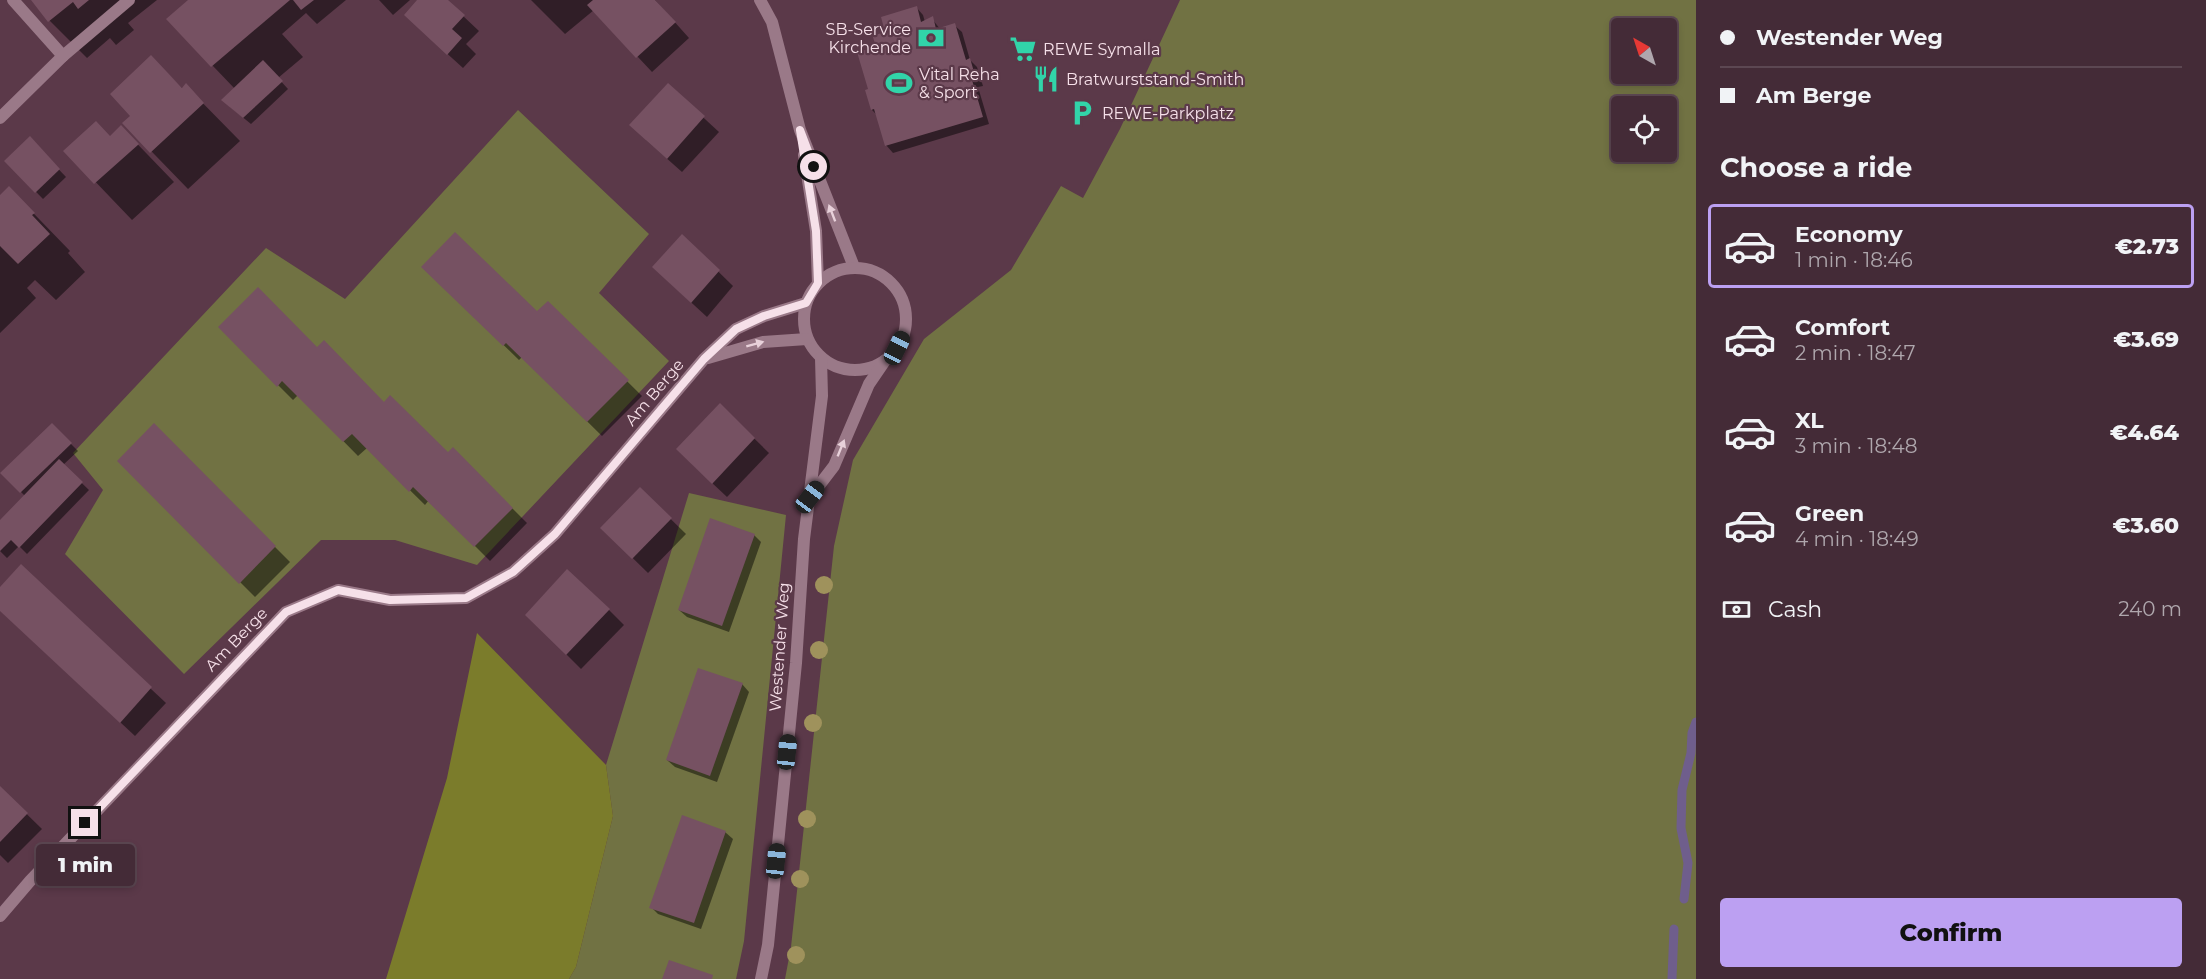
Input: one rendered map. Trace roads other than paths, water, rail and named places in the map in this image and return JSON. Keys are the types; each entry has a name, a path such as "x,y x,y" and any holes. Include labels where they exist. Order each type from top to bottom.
{"street":[{"path":"13,0 63,56"},
{"path":"0,118 63,56 129,0"},
{"path":"760,0 772,22 800,130 816,231 818,283"},
{"path":"800,130 854,267"},
{"path":"854,267 879,273 890,281 898,291 906,312 904,334 897,348 887,359 871,367 854,370 837,367 821,358 807,339 804,321 806,303 818,283 834,272 854,267"},
{"name":"Am Berge","path":"0,916 30,881 286,612 338,590 390,600 466,598 513,572 555,534 704,359 736,329 764,316 806,303"},
{"name":"Am Berge","path":"704,359 763,342 807,339"},
{"name":"Westender Weg","path":"761,979 768,945 796,663 804,539 822,396 821,358"},
{"name":"Westender Weg","path":"810,497 834,466 869,384 887,359"}],"waterway":[{"path":"1684,899 1688,863 1681,828 1682,790 1696,722"},
{"path":"1672,978 1674,929"}],"place":[{"name":"SB-Service Kirchende","path":"931,38"},
{"name":"REWE Symalla","path":"1023,49"},
{"name":"Bratwurststand-Smith","path":"1046,79"},
{"name":"Vital Reha & Sport","path":"899,83"},
{"name":"REWE-Parkplatz","path":"1082,113"}]}
